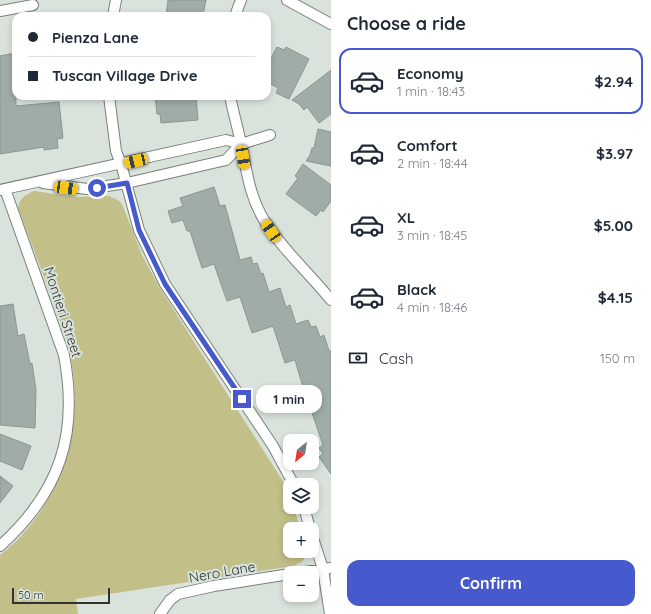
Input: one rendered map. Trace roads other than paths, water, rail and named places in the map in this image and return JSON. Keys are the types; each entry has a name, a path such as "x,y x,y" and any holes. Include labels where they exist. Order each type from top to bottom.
{"street":[{"path":"114,12 116,0"},
{"path":"236,12 241,0"},
{"path":"288,0 331,24"},
{"path":"0,11 33,5"},
{"path":"110,100 116,152 127,183 139,230 165,284 274,446 290,478"},
{"path":"231,100 241,144 247,183 263,218 280,243 310,274 331,300"},
{"path":"39,183 87,189 127,183 226,160 241,144 270,135"},
{"path":"3,190 226,140 241,144"},
{"name":"Montieri Street","path":"0,546 28,519 50,487 64,448 70,404 69,379 64,355 3,190"},
{"path":"319,551 327,569 330,614"},
{"name":"Nero Lane","path":"162,611 170,600 178,594 214,586 283,575"}]}
